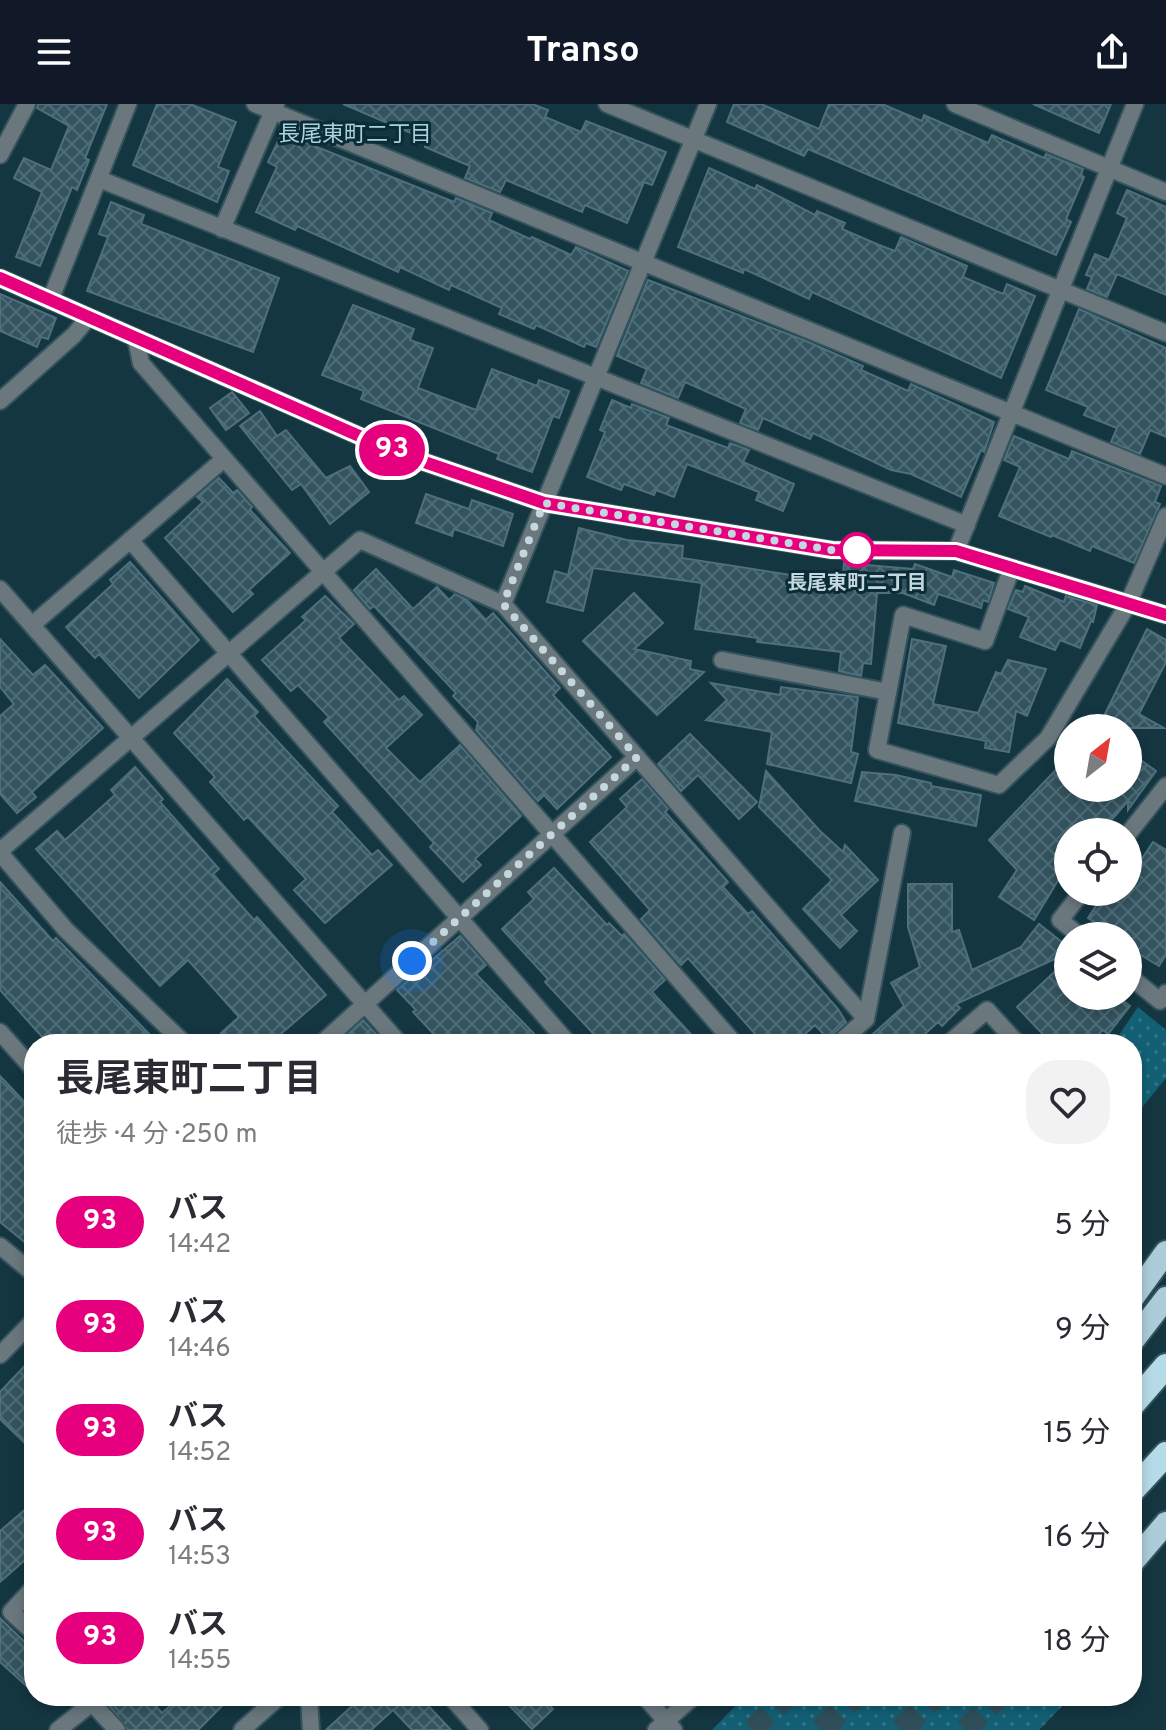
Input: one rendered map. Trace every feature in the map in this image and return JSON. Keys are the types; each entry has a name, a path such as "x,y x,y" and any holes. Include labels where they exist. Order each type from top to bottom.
{"highway":[{"path":"1142,1285 1166,1252"},
{"path":"1142,1329 1166,1298"},
{"path":"1142,1394 1166,1366"},
{"path":"1142,1480 1166,1454"},
{"path":"1142,1551 1166,1523"}],"street":[{"path":"0,155 5,135 27,104"},
{"path":"50,301 128,104"},
{"path":"255,104 274,108 1166,476"},
{"path":"607,104 1166,333"},
{"path":"503,604 708,104"},
{"path":"955,104 1166,192"},
{"path":"956,551 1135,104"},
{"path":"222,229 274,108"},
{"path":"99,179 967,525"},
{"path":"0,278 398,453 544,503 832,550 956,551 1166,615"},
{"path":"0,401 74,335 88,318"},
{"path":"136,339 141,363 726,1034"},
{"path":"32,625 224,459"},
{"path":"1011,570 985,641 903,615 877,750 999,785 1048,738 1128,604 1166,516"},
{"path":"130,540 560,1034"},
{"path":"175,1034 66,930 0,852 360,540 503,604 866,1019"},
{"path":"0,589 391,1034"},
{"path":"722,660 888,692"},
{"path":"332,1034 637,757"},
{"path":"1141,818 1166,786"},
{"path":"849,1034 866,1019 902,833"},
{"path":"1062,922 1060,920 1071,906"},
{"path":"1142,986 1160,1001 1166,993"},
{"path":"959,1034 987,1010 1009,1034"},
{"path":"0,1032 24,1059"},
{"path":"0,1246 24,1266"},
{"path":"0,1355 24,1330"},
{"path":"24,1598 11,1612 24,1624"},
{"path":"58,1730 86,1706"},
{"path":"99,1706 117,1730"},
{"path":"242,1730 269,1706"},
{"path":"310,1706 311,1730"},
{"path":"459,1706 480,1730"},
{"path":"651,1706 666,1727 685,1706"}],"shaded area":[{"path":"1136,1010 1142,1010 1166,1030 1166,1078 1142,1108 1142,1034 1120,1034"},
{"path":"735,1706 1062,1706 1039,1730 712,1730"}],"building":[{"path":"38,104 107,104 85,158 89,160 77,190 72,187 40,266 16,257 42,192 14,178 24,158 51,170 69,126 37,108"},
{"path":"157,104 190,104 236,122 218,167 229,171 217,202 133,165"},
{"path":"343,104 532,104 548,110 545,117 581,132 586,121 666,152 652,185 644,182 627,223 585,205 582,212 506,180 500,192 465,178 470,166 425,147 425,139"},
{"path":"734,104 761,104 819,129 829,104 882,104 922,121 924,115 988,143 992,135 1044,158 1046,154 1083,169 1081,175 1084,177 1066,219 1071,222 1056,255 808,149 804,156 727,122"},
{"path":"1033,104 1111,104 1099,133"},
{"path":"282,133 454,202 456,198 492,213 489,220 530,239 532,237 571,255 576,247 628,271 596,347 586,343 584,347 536,325 534,329 499,314 502,308 451,285 449,290 400,267 398,272 297,226 295,230 256,212 277,167 268,162"},
{"path":"709,168 755,189 757,185 815,215 817,211 845,223 842,229 895,251 901,237 967,266 963,277 1003,294 1007,284 1035,296 1001,378 812,292 809,299 744,269 743,273 678,247"},
{"path":"1127,190 1166,207 1166,295 1117,274 1107,297 1087,289 1092,277 1086,275 1095,254 1109,260 1127,218 1117,213"},
{"path":"111,202 144,215 141,224 279,278 253,352 87,291 108,237 99,234"},
{"path":"648,280 806,341 863,366 861,370 908,391 911,384 994,422 984,452 981,450 961,497 911,474 891,470 813,433 810,439 763,418 758,430 740,423 746,409 685,382 678,398 641,383 647,369 617,356"},
{"path":"0,294 56,318 48,339 41,337 37,347 0,331"},
{"path":"353,305 414,329 410,340 433,348 418,388 476,410 492,369 537,386 539,380 569,391 559,418 553,416 532,472 497,459 499,454 361,399 364,391 322,375"},
{"path":"1079,309 1166,348 1166,437 1150,430 1140,454 1111,442 1117,428 1084,415 1088,407 1046,390"},
{"path":"232,392 249,413 226,430 210,408"},
{"path":"612,400 669,418 666,425 728,448 730,443 749,450 743,462 794,484 783,511 756,500 759,492 687,464 674,497 656,490 654,495 624,484 621,490 587,477 605,432 600,430"},
{"path":"260,411 277,436 286,430 326,478 350,466 369,492 330,524 301,484 292,490 240,426"},
{"path":"1014,436 1069,459 1072,451 1161,486 1155,502 1160,504 1134,563 1092,546 1090,551 999,516 1020,467 1004,460"},
{"path":"219,478 233,493 237,490 252,507 250,510 290,553 249,590 253,594 233,612 165,538 203,502 197,497"},
{"path":"426,494 469,509 472,500 513,514 503,546 454,529 452,536 416,523"},
{"path":"579,528 627,540 683,546 682,558 842,583 844,563 913,569 915,564 952,577 954,570 994,583 988,602 983,600 981,608 938,594 934,605 903,593 877,593 871,664 863,663 861,676 839,671 841,652 757,642 758,638 695,629 702,583 593,568 583,611 547,602 555,571 568,575"},
{"path":"130,562 199,640 139,698 99,654 95,658 66,627 113,584 110,580"},
{"path":"376,569 413,609 437,587 449,600 455,594 467,600 486,620 493,613 560,688 553,695 611,757 557,809 544,795 538,801 476,730 478,722 453,696 456,693 374,606 370,609 354,590"},
{"path":"1025,586 1064,602 1066,596 1097,605 1093,622 1080,648 1060,640 1055,650 1020,637 1029,617 1008,609 1016,590 1023,592"},
{"path":"634,593 663,623 634,649 691,661 690,669 704,672 657,715 583,641"},
{"path":"325,596 354,624 339,638 399,700 404,696 422,715 386,748 420,782 460,745 521,816 475,859 481,865 463,882 430,847 434,843 324,722 329,717 298,685 291,691 262,660 306,620 302,617"},
{"path":"1147,629 1166,640 1166,662 1139,714 1105,714"},
{"path":"0,639 33,675 45,665 103,728 32,792 36,797 17,813 0,794 0,716 14,704 0,687"},
{"path":"912,639 946,646 933,704 978,713 996,672 1001,674 1008,660 1046,669 1027,716 1016,711 1009,752 985,748 986,741 898,723"},
{"path":"227,679 258,712 254,716 338,806 332,812 372,855 378,850 392,865 325,923 294,890 306,879 248,817 244,820 210,782 215,777 174,733"},
{"path":"711,683 780,695 781,687 858,697 851,752 858,754 851,783 767,764 772,732 706,720 727,700"},
{"path":"1142,716 1164,728 1142,728"},
{"path":"690,734 757,802 739,819 698,775 681,791 658,764"},
{"path":"1142,761 1156,771 1142,790"},
{"path":"135,767 163,799 160,802 219,869 213,874 254,920 257,917 326,995 281,1034 222,1034 239,1017 188,960 160,986 36,849 57,831 65,840 115,795 111,790"},
{"path":"766,771 819,830 843,852 845,845 878,880 841,915 857,931 840,948 803,909 832,880 759,807"},
{"path":"862,772 896,775 931,783 931,786 981,795 976,826 855,801"},
{"path":"1054,772 1054,802 1127,802 1113,818 1054,818 1054,887 1034,920 999,897 1017,870 989,840"},
{"path":"642,779 668,809 665,812 728,882 723,887 748,914 752,911 846,1022 833,1034 823,1034 815,1025 805,1034 755,1034 688,958 681,965 641,919 650,910 590,842 627,807 620,799"},
{"path":"1153,842 1166,850 1166,955 1159,966 1142,956 1142,922 1094,922 1088,918 1096,906 1142,906 1142,858"},
{"path":"554,868 607,925 609,923 622,936 624,934 665,980 652,992 691,1034 594,1034 545,982 548,979 502,929 534,899 528,892"},
{"path":"0,882 53,941 56,938 149,1034 40,1034 0,990"},
{"path":"908,884 952,884 952,932 959,930 972,970 1021,947 1039,924 1054,936 1054,959 956,1004 960,1008 942,1026 938,1022 925,1034 873,1034 904,1006 891,983 920,967 908,927"},
{"path":"460,936 486,965 476,974 534,1034 434,1034 397,990"},
{"path":"1054,972 1054,1010 1127,1010 1108,1034 1103,1030 1099,1034 1043,1034 1017,1007"},
{"path":"363,1020 376,1034 348,1034"},
{"path":"0,1076 24,1101 24,1242 0,1222"},
{"path":"24,1367 24,1442 0,1419 0,1392"},
{"path":"24,1511 24,1561 0,1582 0,1531"},
{"path":"0,1618 24,1641 24,1684 0,1662"},
{"path":"110,1706 156,1706 162,1713 170,1706 222,1706 198,1730 128,1730"},
{"path":"352,1706 428,1706 451,1730 412,1730 393,1710 371,1730 326,1730"},
{"path":"510,1706 550,1706 553,1709 532,1729"}],"tunnel":[{"path":"752,1730 777,1706"},
{"path":"821,1730 845,1706"},
{"path":"901,1730 925,1706"},
{"path":"965,1730 990,1706"}],"bus line":[{"name":"93","path":"0,278 398,453 544,503 832,550 956,551 1166,615"}],"place":[{"name":"長尾東町二丁目","path":"857,550"}],"district":[{"name":"長尾東町二丁目","path":"355,133"}],"route":[{"path":"412,961 637,757 503,604 544,503 832,550 863,550 857,550"}]}
